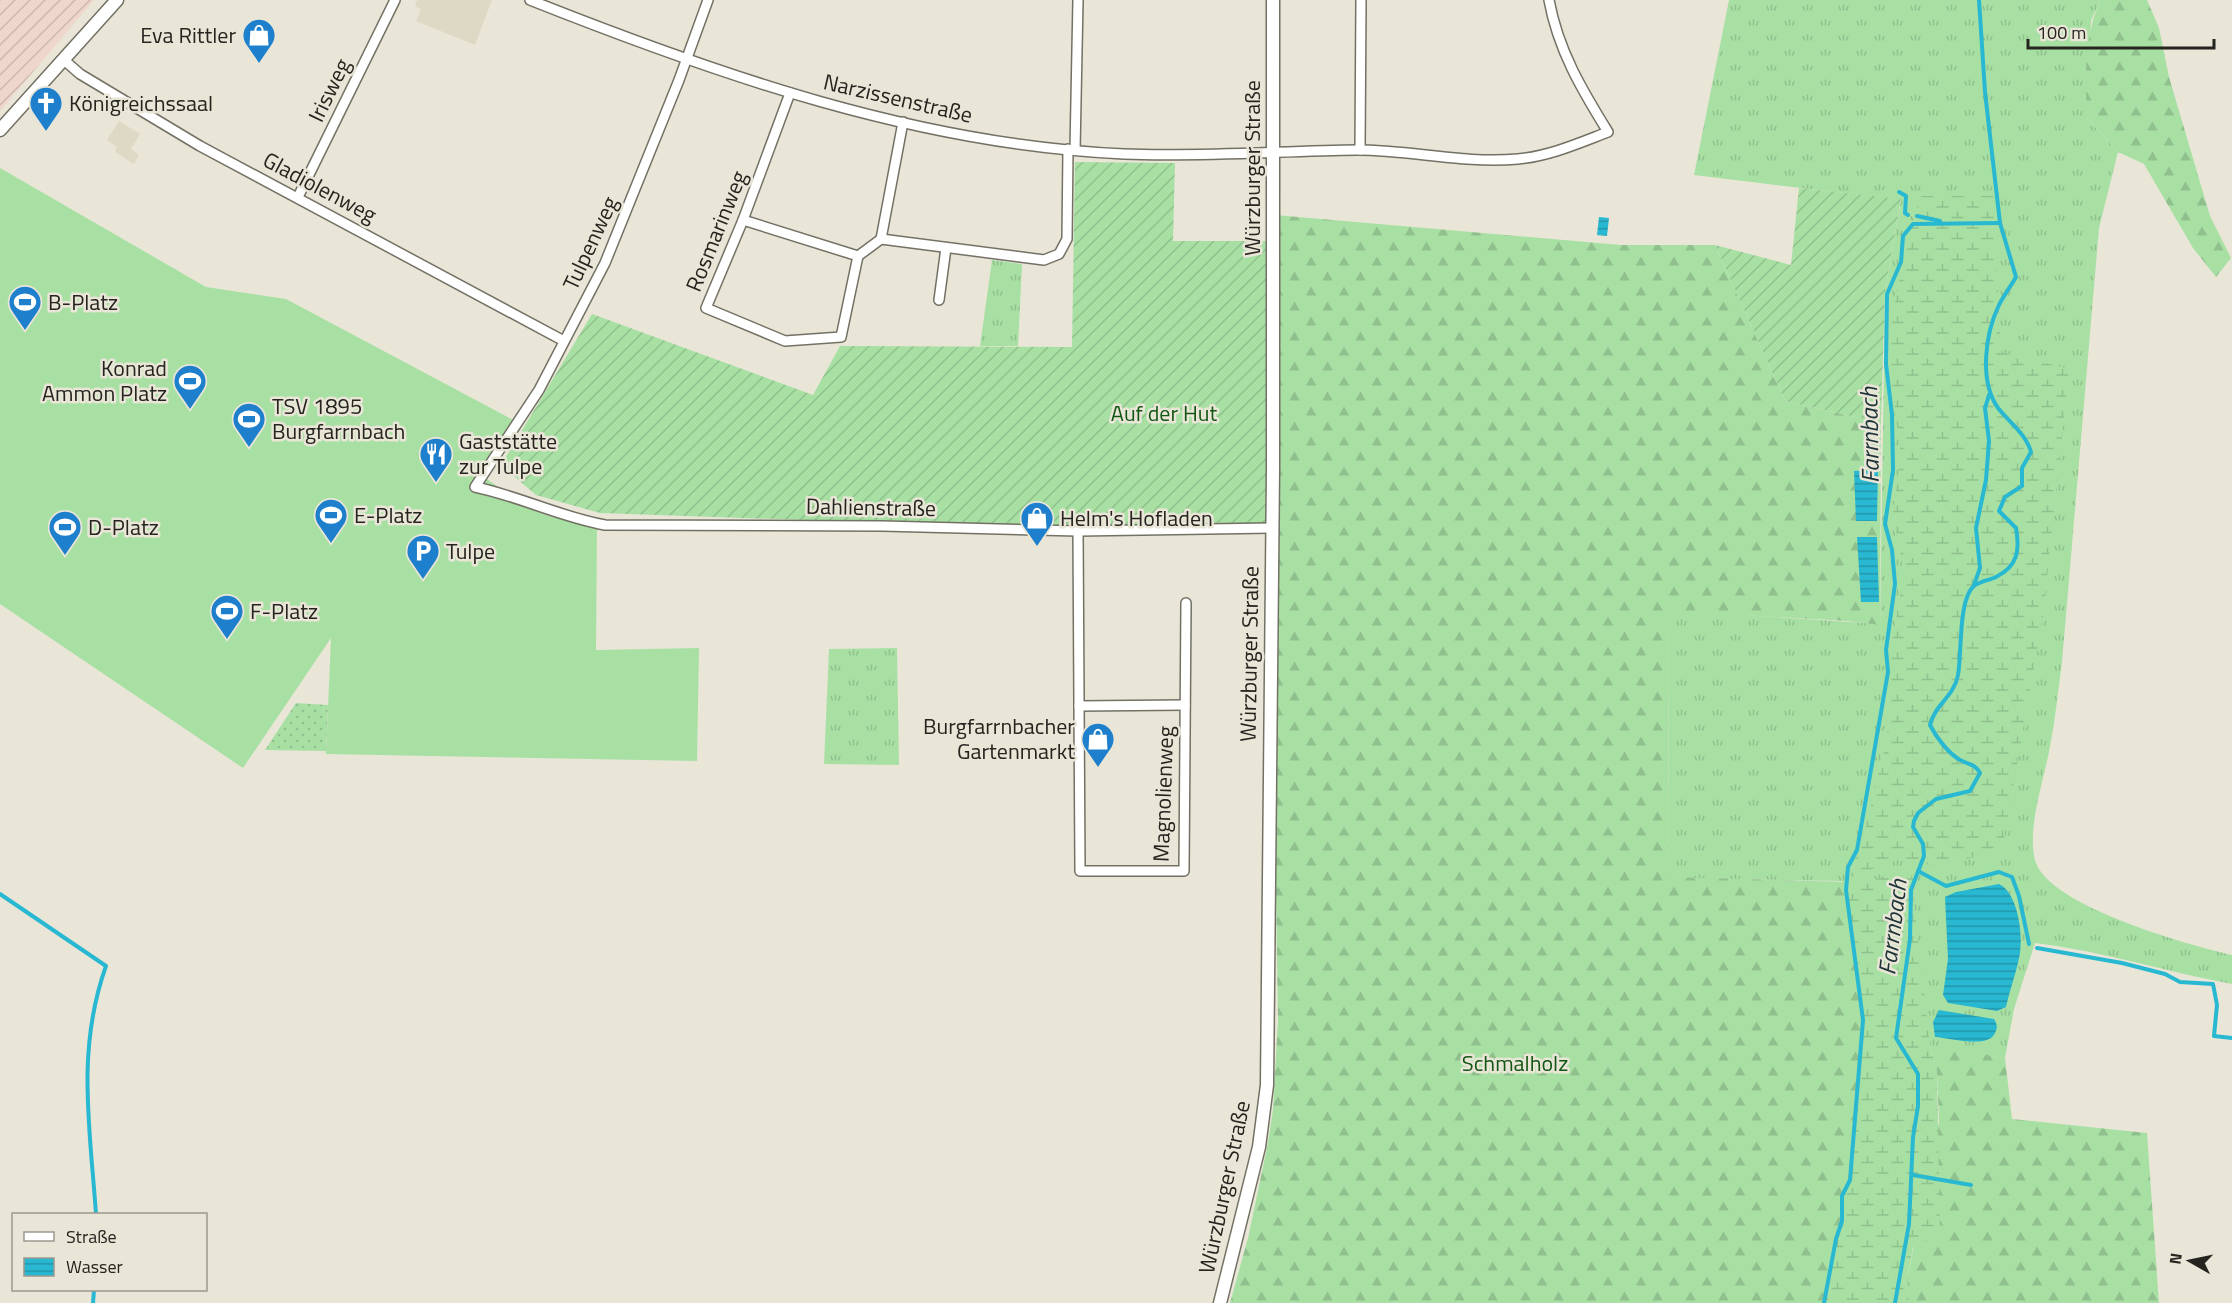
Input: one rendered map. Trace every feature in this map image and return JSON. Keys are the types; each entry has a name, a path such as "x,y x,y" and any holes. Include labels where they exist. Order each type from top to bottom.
{"street":[{"path":"0,130 117,0"},
{"name":"Irisweg","path":"298,197 394,0"},
{"name":"Narzissenstraße","path":"530,0 790,93 903,122 984,138 1072,150 1125,154 1360,150 1482,161 1520,159 1556,152 1608,132 1576,80 1559,45 1549,0"},
{"name":"Tulpenweg","path":"475,487 539,390 617,236 708,0"},
{"path":"880,239 1044,260 1059,254 1067,239 1078,0"},
{"name":"Würzburger Straße","path":"1220,1303 1259,1147 1267,1085 1272,528 1273,0"},
{"path":"1360,150 1361,0"},
{"name":"Gladiolenweg","path":"64,60 80,74 138,110 564,340"},
{"name":"Rosmarinweg","path":"790,93 743,220 706,309 785,341 841,338 858,256"},
{"path":"743,220 858,256 880,239 903,122"},
{"path":"939,300 946,248"},
{"name":"Dahlienstraße","path":"475,487 505,493 576,520 605,525 811,525 1078,531 1272,528"},
{"name":"Magnolienweg","path":"1078,531 1080,871 1184,871 1186,603"},
{"name":"Magnolienweg","path":"1079,706 1185,705"}],"shaded area":[{"path":"0,0 94,0 0,111"},
{"path":"417,0 492,0 475,45 416,21 421,9 415,6"},
{"path":"119,121 140,134 131,149 139,155 134,164 115,152 117,147 107,140"}],"green space":[{"path":"1729,0 2100,0 2091,21 2087,118 2118,152 2099,228 2062,662 2051,741 2034,821 2033,848 2035,860 2045,877 2065,893 2091,908 2154,933 2232,955 2232,984 2085,951 2035,943 2014,1009 2005,1058 1930,1047 1907,1279 1909,1303 1824,1303 1850,1179 1858,1074 1842,881 1668,878 1669,610 1880,624 1885,291 1901,200 1694,175"},
{"path":"2100,0 2147,0 2159,28 2169,77 2210,216 2231,258 2216,277 2193,248 2144,164 2118,152 2087,118 2088,43"},
{"name":"Auf der Hut","path":"1075,162 1175,163 1173,241 1274,241 1279,527 1008,527 600,513 536,495 501,465 592,314 813,395 840,346 1072,347"},
{"name":"TSV 1895 Burgfarrnbach","path":"0,168 206,287 286,299 515,421 481,475 527,507 549,516 597,528 596,650 699,648 697,761 326,754 331,638 243,768 0,604"},
{"path":"1799,188 1901,199 1885,291 1881,423 1785,401 1715,245 1791,265"},
{"path":"1920,196 1994,196 2001,352 2069,369 2043,616 2002,850 1937,866 1897,860 1849,878 1851,867 1860,851 1887,739 1892,642 1904,573 1893,512 1901,456 1889,365 1896,294"},
{"name":"Schmalholz","path":"1275,215 1621,245 1715,245 1785,401 1881,423 1880,625 1847,621 1669,611 1668,877 1850,882 1846,890 1863,1020 1850,1180 1842,1196 1842,1221 1836,1239 1824,1303 1230,1303 1248,1238 1267,1148 1273,1110 1278,1019 1275,833 1279,527"},
{"path":"992,260 1022,264 1018,346 980,346"},
{"path":"897,648 899,765 824,764 829,649"},
{"path":"296,703 328,705 326,751 265,750"},
{"path":"1904,869 1911,873 1930,1046 1937,1071 1940,1232 1913,1247 1907,1279 1909,1303 1824,1303 1836,1239 1842,1221 1842,1196 1850,1179 1863,1020 1847,882 1868,882"},
{"path":"1930,1046 2005,1058 2012,1119 2147,1133 2159,1303 1909,1303 1907,1279 1939,1122 1937,1072"}],"water":[{"path":"1599,217 1609,218 1607,236 1597,235"},
{"path":"1878,470 1877,521 1856,521 1854,471"},
{"path":"1857,537 1877,537 1879,602 1861,602"},
{"path":"1999,884 2011,896 2015,905 2021,935 2019,960 2006,1007 1997,1011 1948,1003 1943,995 1948,959 1945,897 1956,892"},
{"path":"1939,1010 1994,1019 1997,1026 1996,1031 1991,1038 1977,1042 1935,1037 1933,1022"}],"waterway":[{"name":"Farrnbach","path":"1895,1303 1909,1224 1913,1137 1918,1106 1918,1074 1896,1038 1910,939 1911,890 1924,856 1923,844 1913,827 1918,813 1936,799 1970,791 1980,773 1951,753 1939,740 1930,725 1936,711 1956,683 1963,614 1969,593 1976,584 2003,573 2016,557 2018,543 2016,528 1999,511 2005,497 2022,486 2022,468 2031,452 2021,434 1998,408 1988,385 1986,371 1988,343 1994,317 2016,277 2000,223 1985,92 1979,0"},
{"path":"1899,192 1906,196 1905,213 1908,215"},
{"path":"1917,216 1940,221"},
{"name":"Farrnbach","path":"1824,1303 1836,1239 1842,1221 1842,1196 1850,1180 1863,1020 1846,890 1848,867 1857,850 1888,672 1886,650 1895,584 1892,550 1885,524 1893,470 1892,415 1886,364 1887,294 1901,262 1903,236 1913,224 2000,223"},
{"path":"1974,585 1980,568 1976,528 1986,480 1989,441 1985,408 1989,395"},
{"path":"1918,871 1946,886 1999,872 2012,877 2019,896 2029,944"},
{"path":"0,894 106,966 97,997 88,1059 89,1120 96,1213"},
{"path":"2037,948 2122,963 2165,974 2180,982 2213,984 2217,1005 2214,1036 2232,1038"},
{"path":"1913,1175 1971,1185"},
{"path":"93,1303 94,1291"}],"place":[{"name":"Eva Rittler","path":"259,64"},
{"name":"Königreichssaal","path":"46,132"},
{"name":"B-Platz","path":"25,331"},
{"name":"Konrad Ammon Platz","path":"190,410"},
{"name":"TSV 1895 Burgfarrnbach","path":"249,448"},
{"name":"Gaststätte zur Tulpe","path":"436,483"},
{"name":"E-Platz","path":"331,544"},
{"name":"Helm's Hofladen","path":"1037,547"},
{"name":"D-Platz","path":"65,556"},
{"name":"Tulpe","path":"423,580"},
{"name":"F-Platz","path":"227,640"},
{"name":"Burgfarrnbacher Gartenmarkt","path":"1098,768"}]}
